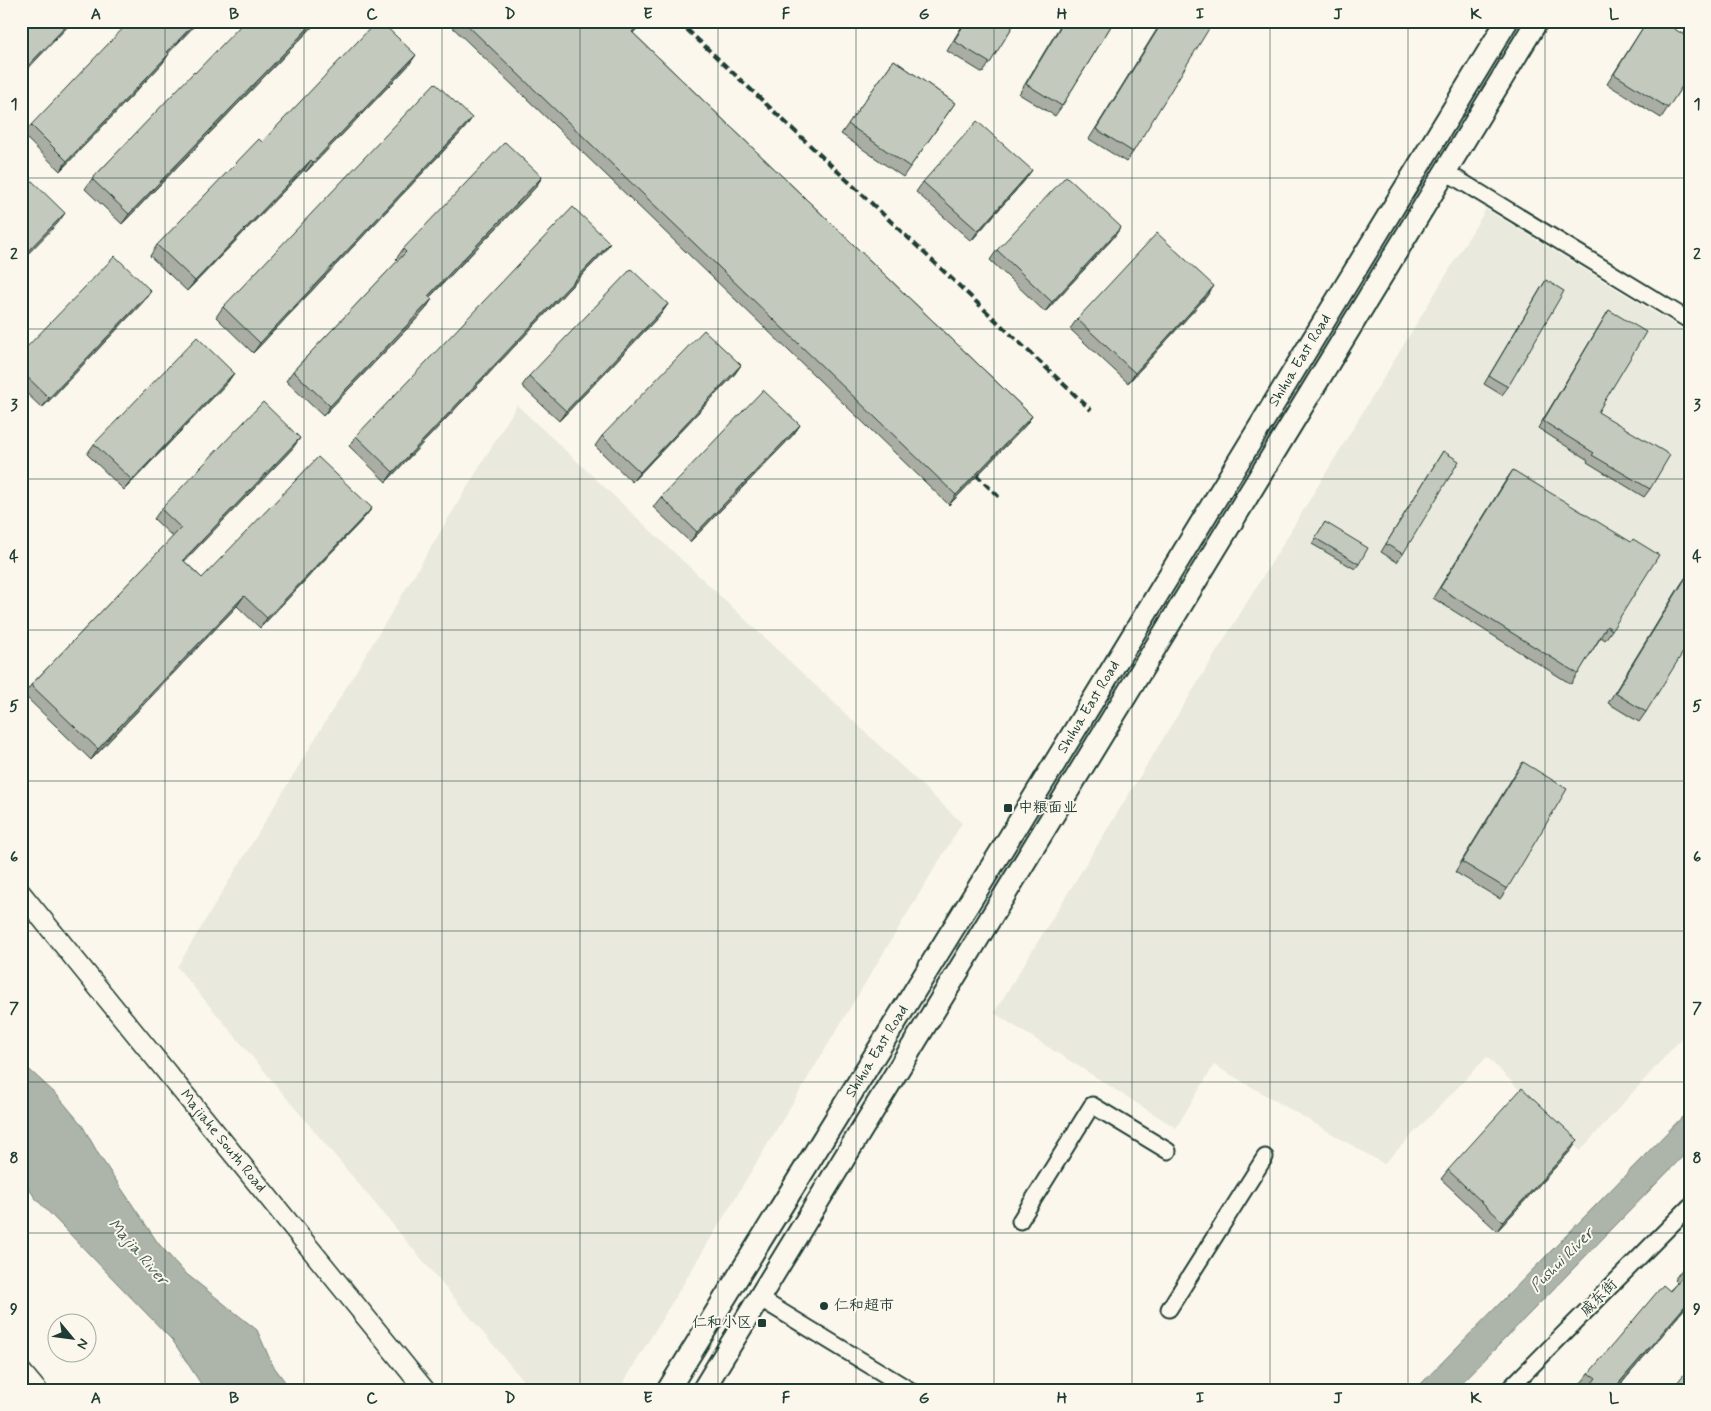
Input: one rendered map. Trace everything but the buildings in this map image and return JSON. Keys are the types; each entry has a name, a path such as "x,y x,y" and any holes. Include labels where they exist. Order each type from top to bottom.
{"main road":[{"name":"Shihua East Road","path":"668,1390 1003,848 1507,21"},
{"name":"Shihua East Road","path":"703,1390 1537,21"}],"street":[{"path":"1446,172 1690,321"},
{"name":"Majiahe South Road","path":"21,893 426,1390"},
{"path":"1020,1221 1092,1105 1168,1150"},
{"path":"1169,1310 1265,1157"},
{"name":"戚东街","path":"1508,1390 1690,1206"},
{"path":"759,1298 910,1390"},
{"path":"21,1371 37,1390"}],"shaded area":[{"path":"1486,209 1690,334 1690,1029 1580,1151 1487,1057 1384,1164 1214,1065 1176,1128 994,1013 1278,552"},
{"path":"517,405 962,823 619,1390 531,1390 177,967"}],"water":[{"name":"Majia River","path":"21,1062 57,1095 82,1125 99,1155 158,1243 184,1272 257,1330 272,1364 291,1390 205,1390 173,1341 36,1199 21,1178"},
{"name":"Pushui River","path":"1690,1109 1690,1149 1455,1390 1415,1390"}],"railway":[{"path":"678,21 1091,410"},
{"path":"967,466 1000,498"}],"place":[{"name":"中粮面业","path":"1008,808"},
{"name":"仁和超市","path":"824,1306"},
{"name":"仁和小区","path":"762,1323"}]}
